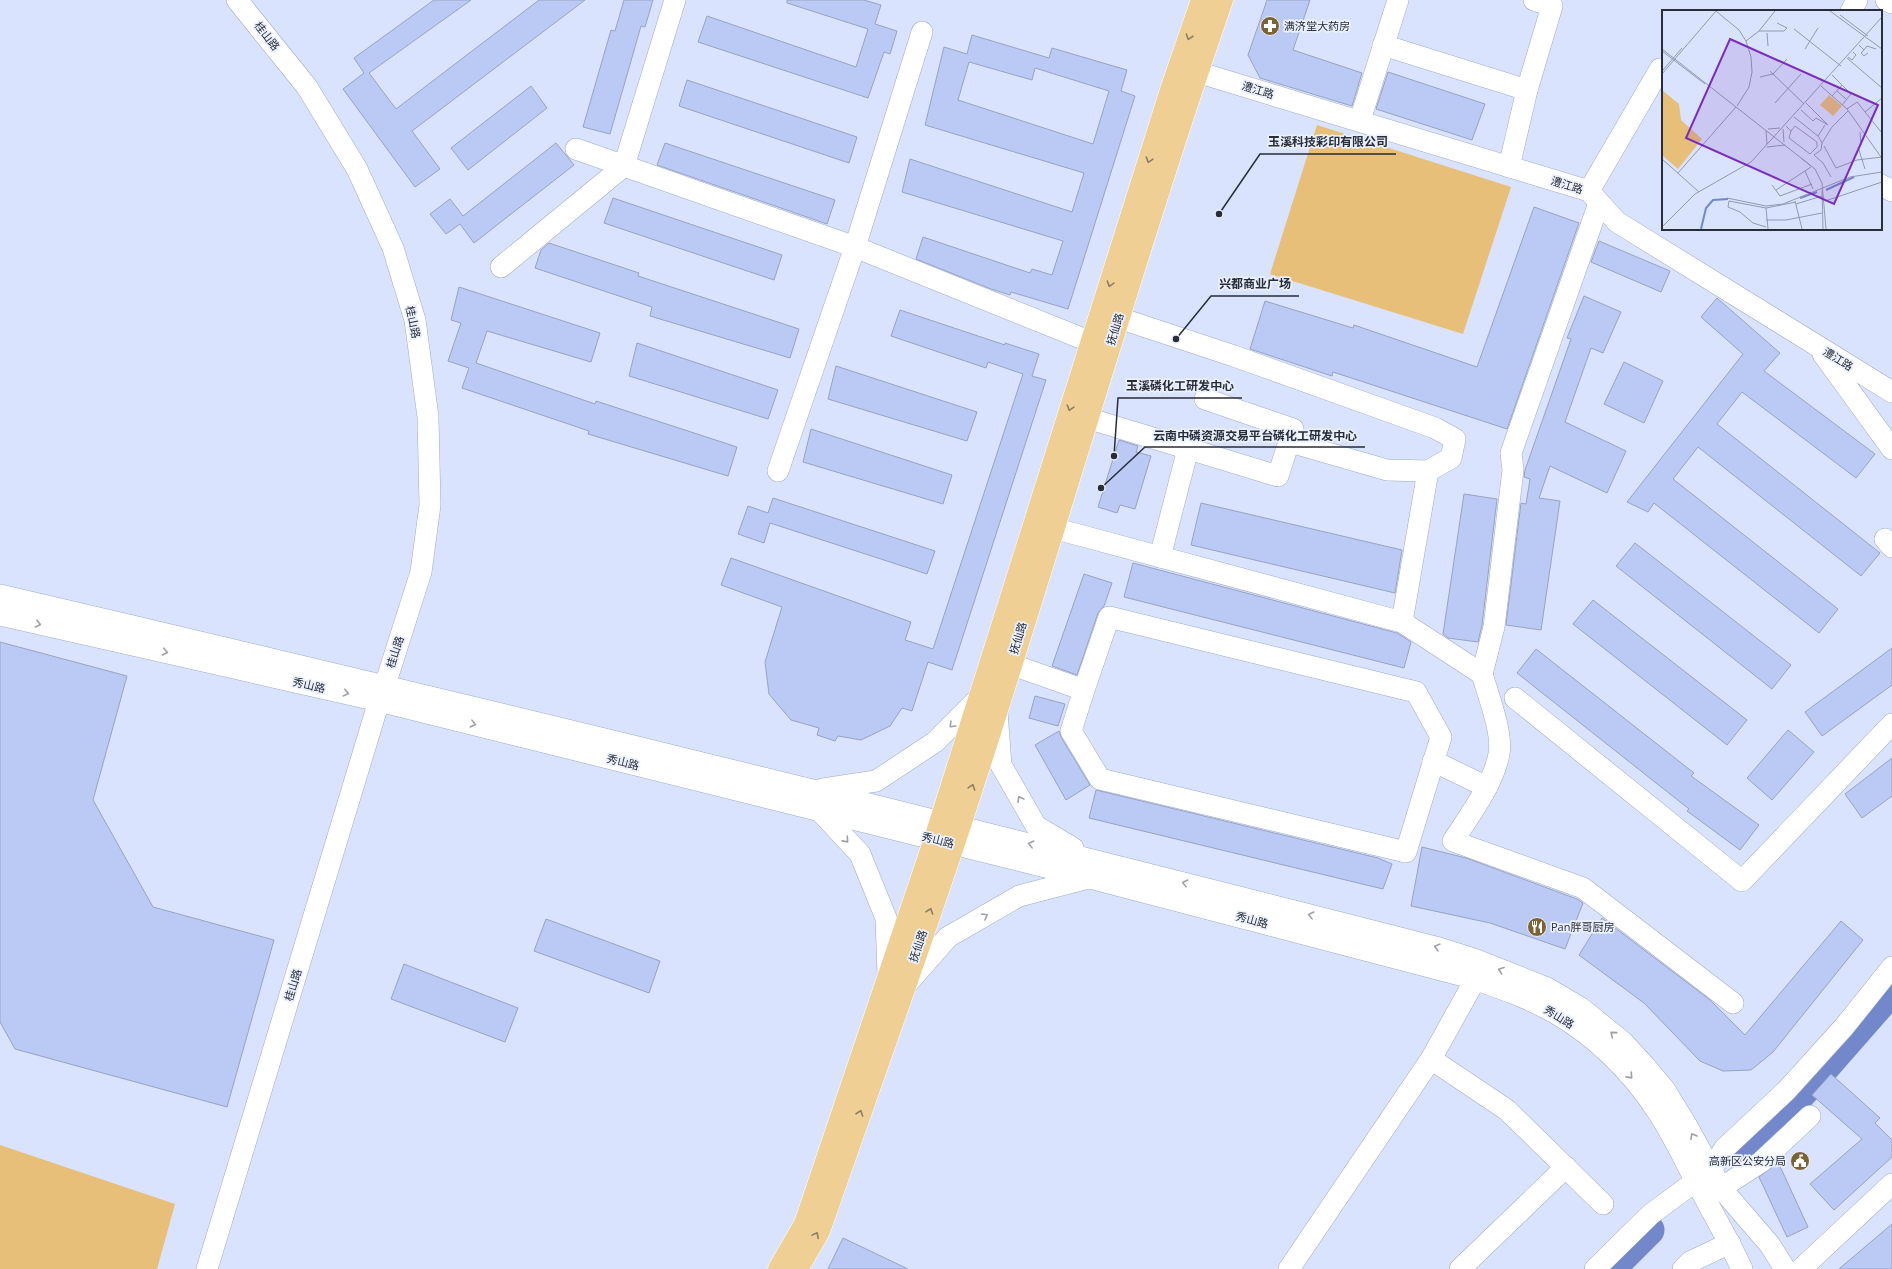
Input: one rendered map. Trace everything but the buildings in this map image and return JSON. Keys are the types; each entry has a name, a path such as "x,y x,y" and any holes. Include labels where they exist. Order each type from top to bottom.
{"main road":[{"name":"抚仙路","path":"797,1269 819,1231 896,982 947,833 988,702 1091,342 1172,87 1202,0"},
{"name":"抚仙路","path":"988,702 1010,664 1197,72 1222,0"},
{"name":"抚仙路","path":"779,1269 805,1224 896,982"}],"street":[{"name":"桂山路","path":"207,1269 382,693 421,572 430,505 428,417 415,320 393,248 357,169 307,87 237,0"},
{"path":"500,268 624,166 675,0"},
{"path":"1360,120 1398,0"},
{"path":"1509,167 1527,90 1552,6 1534,0"},
{"path":"1852,10 1857,0"},
{"path":"1886,0 1892,3"},
{"path":"778,471 855,247 922,32"},
{"path":"1383,45 1527,90"},
{"path":"1662,70 1660,69 1594,197 1511,453 1514,470 1494,627 1482,674 1497,727 1499,754 1487,787 1453,841 1583,888 1732,1003"},
{"name":"澧江路","path":"1197,72 1360,120 1509,167 1594,197 1617,222 1892,392"},
{"path":"576,149 855,247 1091,342"},
{"path":"1882,186 1892,191"},
{"path":"1119,318 1301,380 1435,428 1455,439 1451,458 1428,471 1387,470 1290,442"},
{"path":"1817,346 1892,449"},
{"path":"1087,418 1278,476 1290,442 1293,428 1205,399"},
{"path":"1160,557 1188,449"},
{"path":"1402,622 1428,471"},
{"path":"1053,528 1402,622 1482,674"},
{"name":"秀山路","path":"0,595 382,693 820,811 947,833"},
{"name":"秀山路","path":"0,615 382,693 812,790 947,833 1090,868 1439,948 1474,959 1546,988 1564,997 1623,1042 1645,1066 1673,1101 1709,1179 1730,1243 1742,1269"},
{"path":"1109,617 1416,692 1441,737 1406,852 1100,779 1071,731 1084,690 1109,617"},
{"path":"1010,664 1084,690"},
{"path":"1515,698 1742,881 1892,724"},
{"path":"812,790 876,781 935,742 988,702 1001,765 1036,826 1090,868"},
{"path":"1433,761 1487,787"},
{"path":"820,811 860,854 886,918 896,982"},
{"name":"秀山路","path":"1090,868 1475,980 1521,996 1555,1013 1606,1052 1632,1078 1650,1100 1672,1135 1709,1179"},
{"path":"896,982 948,937 1019,896 1090,868"},
{"path":"1709,1179 1724,1148 1786,1092 1844,1027 1892,967"},
{"path":"1289,1269 1431,1059 1475,980"},
{"path":"1431,1059 1507,1110 1603,1204"},
{"path":"1595,1269 1651,1214 1709,1179 1761,1162 1810,1116"},
{"path":"1460,1269 1566,1167"},
{"path":"1709,1179 1770,1245 1785,1269"},
{"path":"1801,1269 1892,1184"},
{"path":"1683,1269 1690,1262 1730,1243"}],"shaded area":[{"path":"1317,125 1511,187 1463,334 1270,274"},
{"path":"0,1145 175,1204 157,1269 0,1269"}],"waterway":[{"path":"1740,1155 1807,1087 1892,990"},
{"path":"1610,1269 1649,1230"}],"place":[{"name":"满济堂大药房","path":"1270,26"},
{"name":"玉溪科技彩印有限公司","path":"1219,214"},
{"name":"兴都商业广场","path":"1176,339"},
{"name":"玉溪磷化工研发中心","path":"1114,456"},
{"name":"云南中磷资源交易平台磷化工研发中心","path":"1101,488"},
{"name":"Pan胖哥厨房","path":"1537,927"},
{"name":"高新区公安分局","path":"1800,1161"}]}
